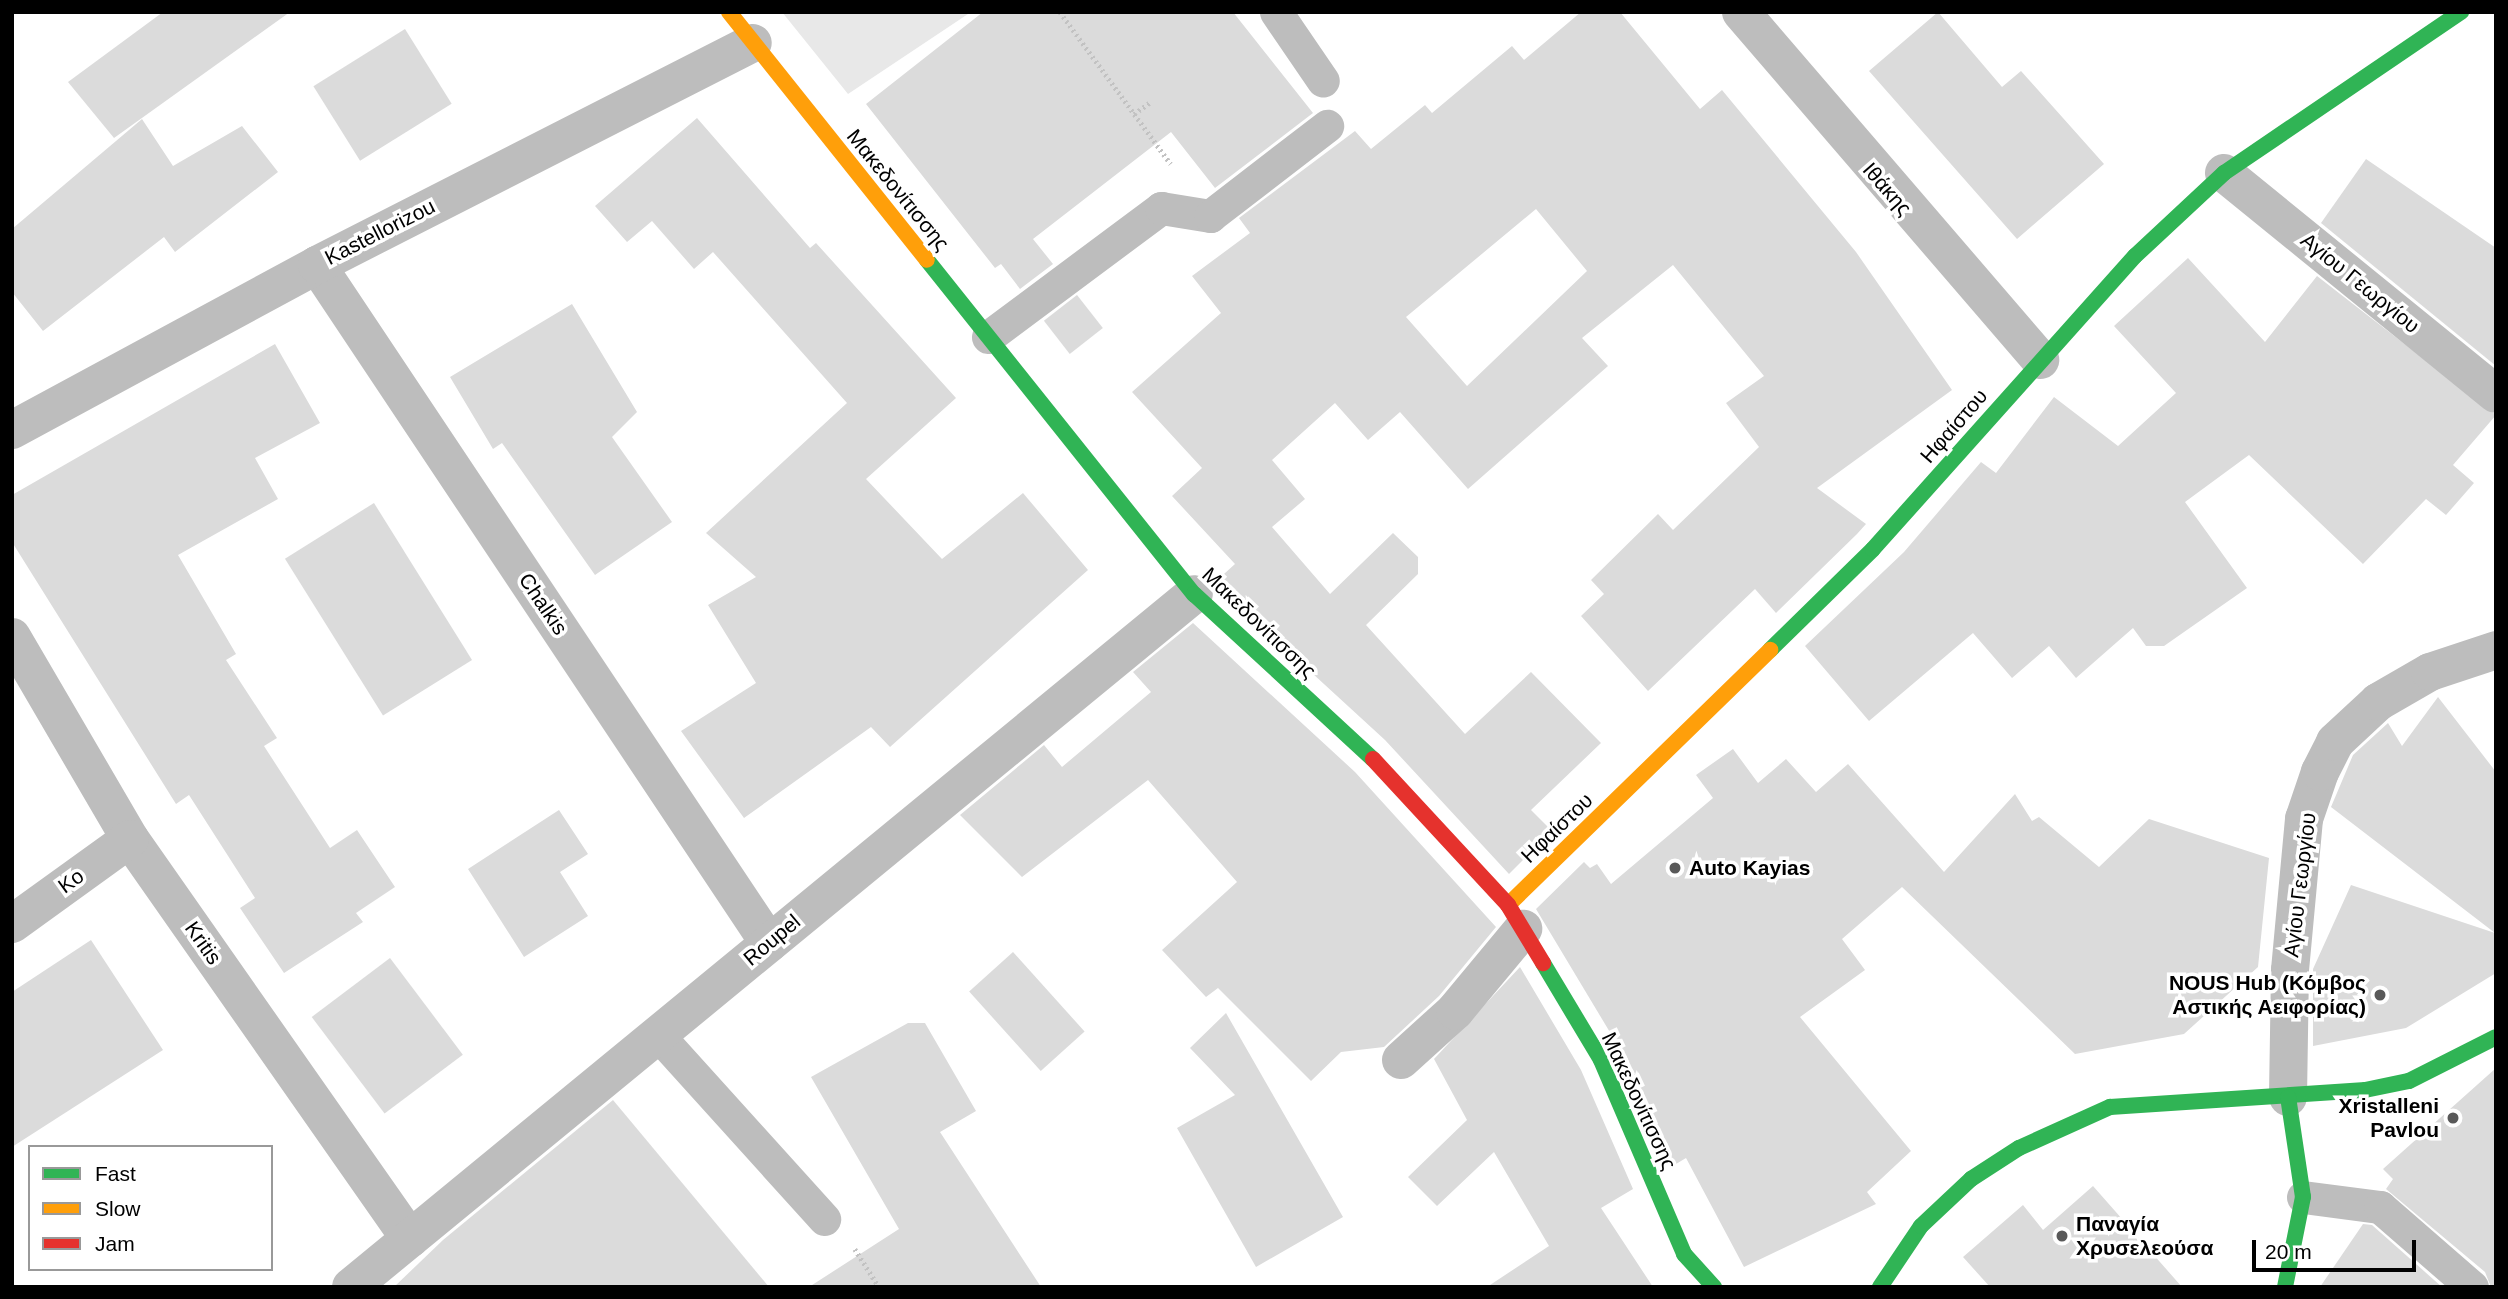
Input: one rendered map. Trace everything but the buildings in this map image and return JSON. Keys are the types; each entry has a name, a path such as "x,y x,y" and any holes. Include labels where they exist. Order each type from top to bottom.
{"main road":[{"name":"Μακεδονίτισσης","path":"729,12 1194,594 1370,756 1516,917 1601,1060 1684,1254 1714,1287"},
{"name":"Ηφαίστου","path":"1516,917 1873,549 2135,256 2224,173 2461,12"},
{"path":"1880,1287 1921,1226 1971,1179 2040,1139 2109,1107 2148,1100 2288,1097 2409,1081 2496,1037"},
{"path":"2286,1287 2303,1197 2288,1097"}],"street":[{"name":"Ιθάκης","path":"1741,12 2040,360"},
{"name":"Kastellorizou","path":"12,430 317,265 753,43"},
{"name":"Αγίου Γεωργίου","path":"2224,173 2496,394"},
{"name":"Chalkis","path":"317,265 769,943"},
{"name":"Roupel","path":"351,1287 1194,594"},
{"name":"Kritis","path":"12,637 130,839 410,1238"},
{"name":"Αγίου Γεωργίου","path":"2288,1097 2290,970 2302,832 2320,772 2335,742 2378,702 2430,672 2496,650"},
{"name":"Ko","path":"12,923 130,839"},
{"path":"1401,1060 1455,1011 1516,917"}],"lane":[{"path":"1276,12 1323,81"},
{"path":"988,337 1161,208 1210,216 1327,126"},
{"path":"657,1035 824,1219"},
{"path":"2303,1197 2380,1207 2472,1287"}],"path":[{"path":"1060,12 1210,216"},
{"path":"1134,114 1149,103"}],"shaded area":[{"path":"782,12 971,12 848,94"}],"traffic: fast":[{"path":"1770,650 1873,549 2135,256 2224,173 2461,12"},
{"path":"927,260 1194,594 1373,759"},
{"path":"1543,963 1601,1060 1684,1254 1714,1287"},
{"path":"1880,1287 1921,1226 1971,1179 2019,1148 2110,1107 2365,1090 2409,1081 2496,1037"},
{"path":"2285,1287 2303,1197 2288,1097"}],"traffic: slow":[{"path":"729,12 927,260"},
{"path":"1508,905 1770,650"}],"traffic: jam":[{"path":"1373,759 1508,905 1543,963"}],"place":[{"name":"Auto Kayias","path":"1675,868"},
{"name":"NOUS Hub (Κόμβος Αστικής Αειφορίας)","path":"2380,995"},
{"name":"Xristalleni Pavlou","path":"2453,1118"},
{"name":"Παναγία Χρυσελεούσα","path":"2062,1236"}]}
